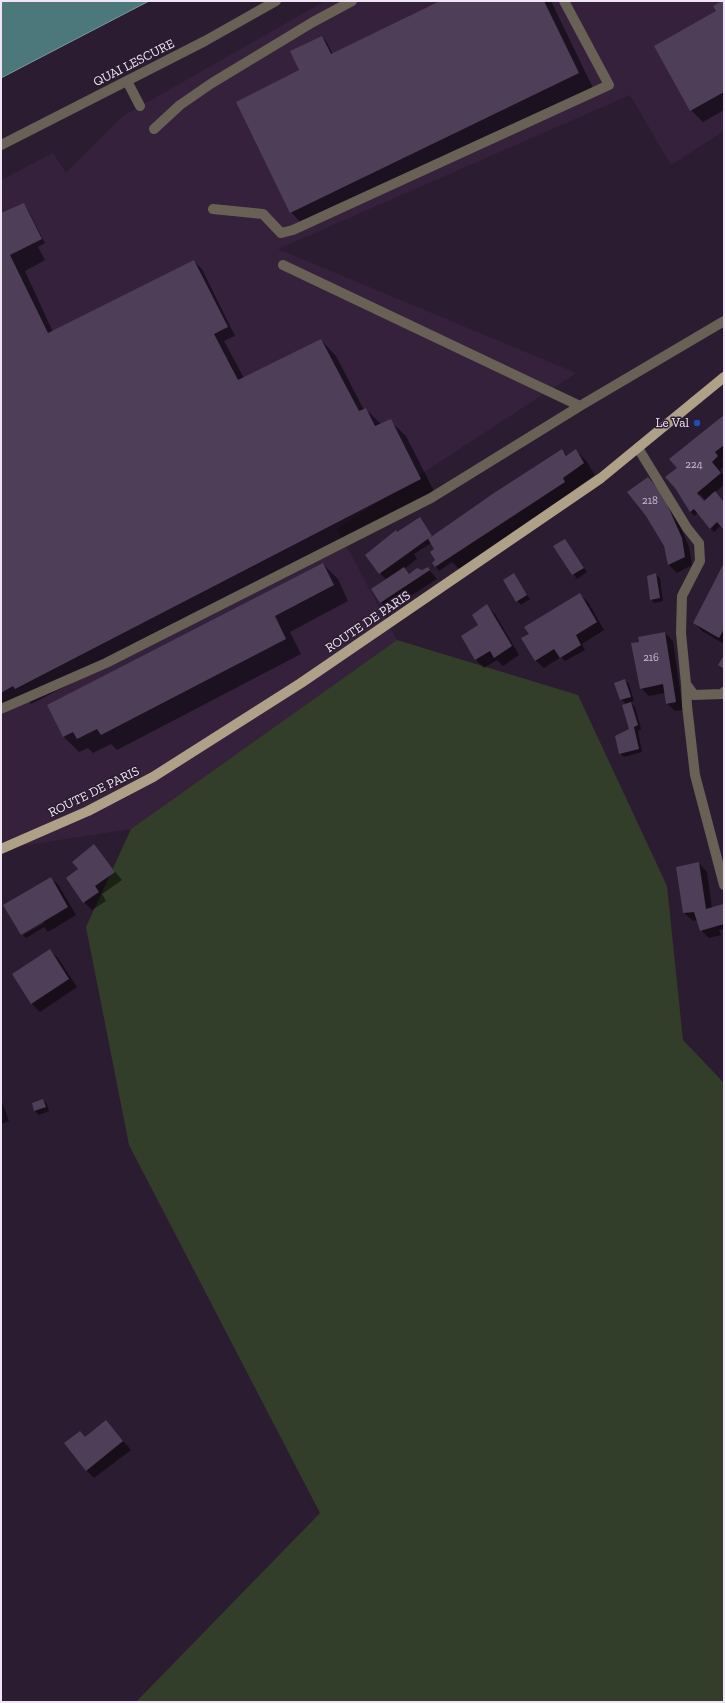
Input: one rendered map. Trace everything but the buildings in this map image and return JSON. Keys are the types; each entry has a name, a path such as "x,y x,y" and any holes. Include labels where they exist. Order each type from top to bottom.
{"main road":[{"name":"ROUTE DE PARIS","path":"1,849 88,811 146,781 221,735 361,642 601,478 724,377"}],"street":[{"name":"QUAI LESCURE","path":"1,145 205,42 276,1"},
{"path":"154,129 180,105 212,83 313,22 352,1"},
{"path":"213,209 263,214 281,233 293,230 609,85 564,1"},
{"path":"127,81 140,106"},
{"path":"283,265 580,406"},
{"path":"1,708 106,663 431,498 580,406 724,321"},
{"path":"638,448 687,528 699,543 700,561 682,596 681,633 695,775 724,885"},
{"path":"686,684 694,695 724,692"}],"shaded area":[{"path":"1,1 149,1 1,78"},
{"path":"325,1 724,1 724,131 671,165 630,95 278,249 576,373 337,529 397,640 131,829 1,849 1,180 53,153 66,173 123,116"},
{"path":"397,640 578,695 667,886 683,1040 724,1083 724,1702 136,1702 320,1513 129,1145 86,927 131,829"}],"place":[{"name":"Le Val","path":"697,423"}]}
